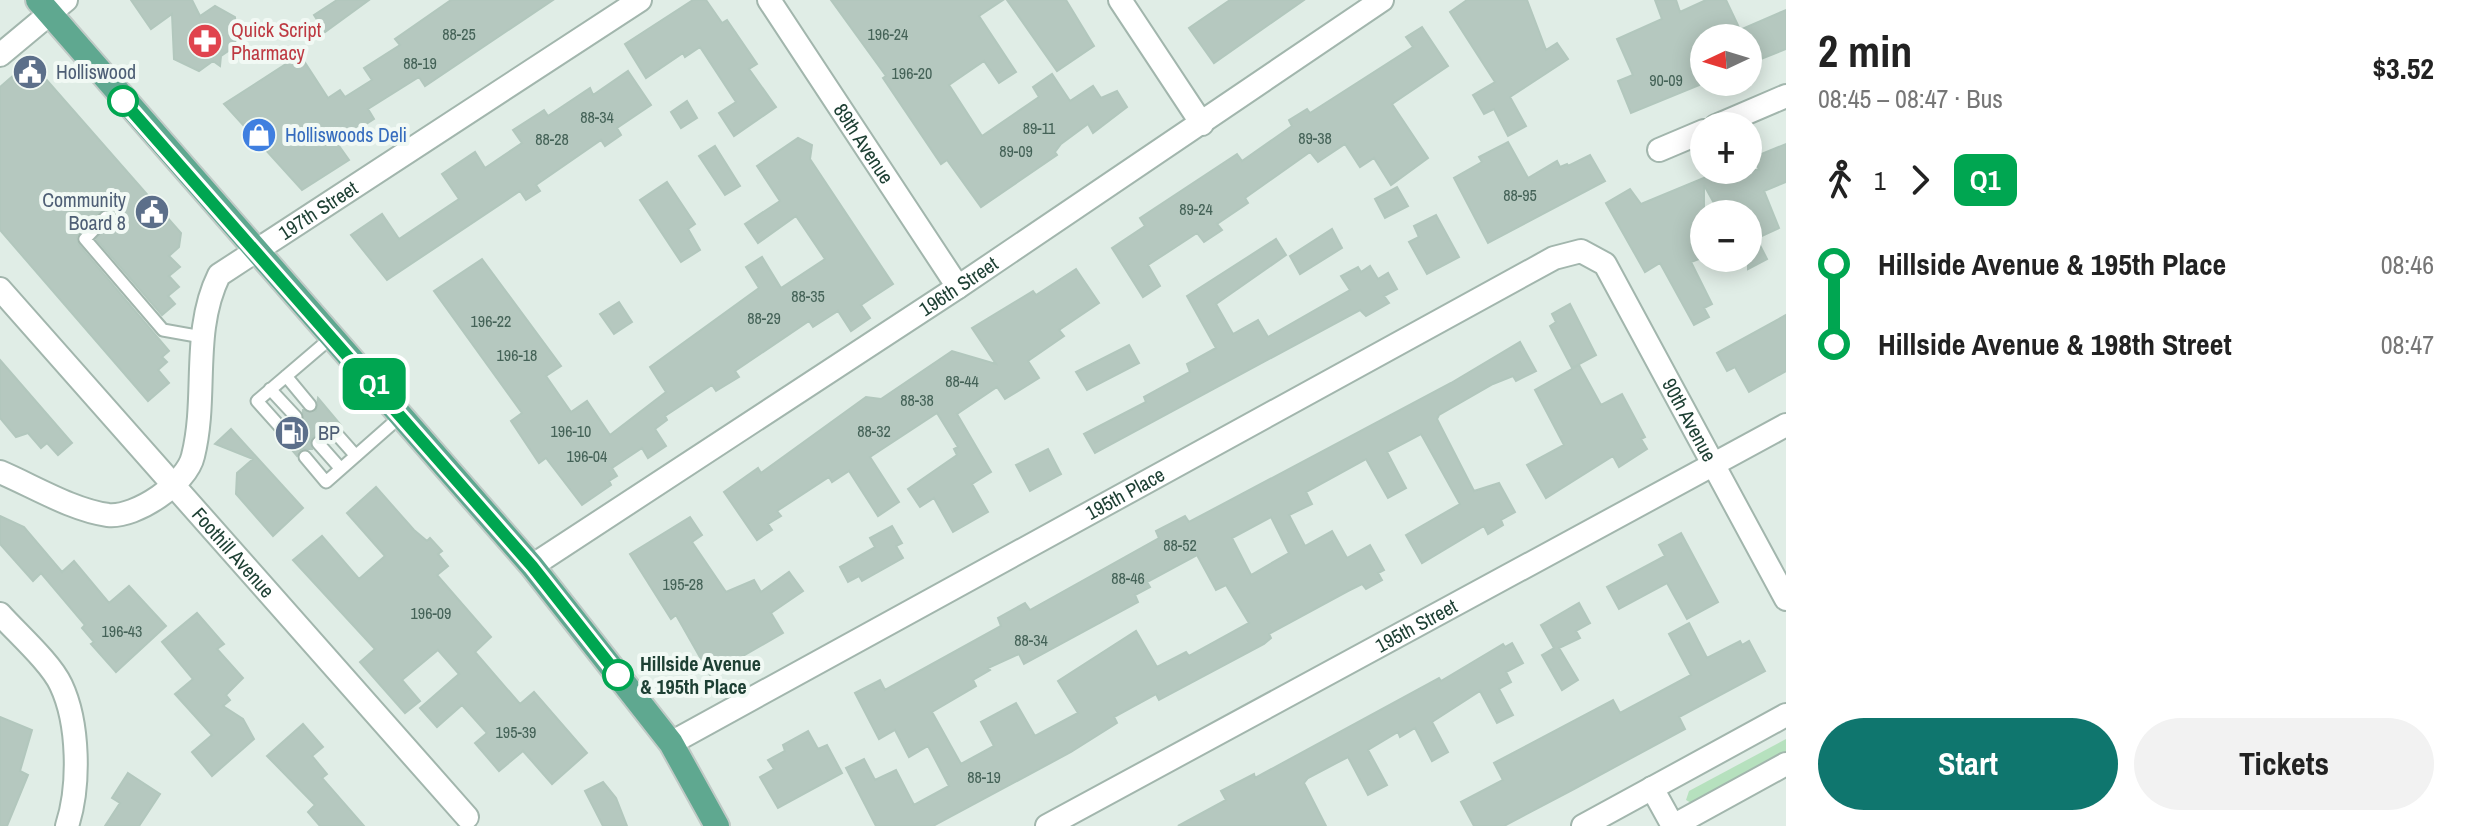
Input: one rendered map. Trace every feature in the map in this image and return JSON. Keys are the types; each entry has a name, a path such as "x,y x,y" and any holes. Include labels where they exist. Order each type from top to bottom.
{"main road":[{"path":"50,4 255,252 532,566 671,743 717,826"}],"street":[{"name":"197th Street","path":"0,472 88,510 110,515 142,510 171,485 193,458 204,313 219,275 640,0"},
{"name":"89th Avenue","path":"769,0 958,287"},
{"path":"1120,0 1202,124"},
{"name":"196th Street","path":"532,566 958,287 1382,0"},
{"path":"0,55 50,4"},
{"path":"1749,112 1786,96"},
{"path":"1659,150 1690,137"},
{"name":"90th Avenue","path":"1581,251 1605,264 1786,599"},
{"name":"195th Place","path":"671,743 1554,258 1581,251"},
{"name":"Foothill Avenue","path":"0,289 467,817"},
{"name":"195th Street","path":"1047,826 1786,425"},
{"path":"0,614 61,683 71,722 75,768 67,826"},
{"path":"1583,826 1786,715"},
{"path":"1652,788 1673,826 1786,764"}],"lane":[{"path":"106,217 85,239 163,330 202,337"},
{"path":"282,429 257,401 333,337"},
{"path":"286,376 310,405"},
{"path":"270,389 296,417"},
{"path":"305,457 326,482 401,416"},
{"path":"333,430 356,456"},
{"path":"318,443 341,469"}],"green space":[{"path":"1786,739 1786,755 1693,804 1686,800 1689,791"}],"building":[{"name":"Quick Script Pharmacy","path":"131,0 192,0 200,16 215,6 235,17 237,45 221,56 220,66 213,61 199,71 174,59 172,14 151,29"},
{"path":"337,0 369,0 325,32 314,15"},
{"path":"451,0 553,0 425,86 419,77 368,109 374,119 337,143 349,160 302,190 224,104 300,55 328,98 340,90 345,97 372,80 364,68 400,45 395,39"},
{"path":"693,0 706,0 722,23 727,20 757,64 749,69 776,107 734,136 719,113 736,102 700,47 685,57 683,53 646,78 625,44"},
{"path":"831,0 1003,0 979,16 1016,72 999,83 984,61 949,85 982,136 1039,97 1033,87 1052,74 1070,101 1093,86 1101,98 1117,91 1127,107 1093,133 1088,124 1061,144 1055,152 1057,155 981,207 947,160 941,164 883,78 886,76"},
{"path":"1007,0 1066,0 1094,46 1057,71"},
{"path":"1230,0 1304,0 1214,63 1189,28"},
{"path":"1467,0 1527,0 1546,50 1557,43 1568,59 1510,97 1526,126 1508,136 1494,109 1484,114 1473,95 1495,82 1450,12"},
{"path":"1655,0 1676,0 1680,12 1706,0 1726,0 1737,24 1690,24 1690,89 1631,113 1618,81 1633,75 1617,39 1662,19"},
{"path":"1786,10 1786,49 1762,59 1762,24 1754,24"},
{"path":"1422,27 1448,66 1392,104 1428,158 1391,185 1374,158 1360,167 1345,144 1318,162 1310,152 1245,198 1248,203 1217,224 1222,230 1204,242 1197,233 1148,265 1160,286 1143,297 1112,248 1145,226 1140,218 1237,154 1242,161 1292,126 1289,120 1307,109 1310,113 1413,47 1406,37"},
{"path":"30,61 181,233 179,247 169,256 180,267 169,276 179,287 168,296 175,304 162,315 96,239 114,220 111,210 100,211 77,237 79,245 169,351 162,357 167,362 158,370 169,383 148,401 0,230 0,87"},
{"path":"628,71 651,105 617,128 621,135 605,146 601,140 536,185 540,191 526,200 520,191 387,280 351,235 382,214 399,239 459,199 442,174 475,152 485,168 522,143 513,130 544,110 548,116 590,88 593,95"},
{"path":"687,101 697,118 681,128 671,112"},
{"path":"798,138 812,145 810,159 893,284 861,305 870,318 851,331 838,311 813,327 809,321 735,371 739,377 716,391 712,385 665,416 667,420 655,429 666,446 648,458 642,448 612,468 617,476 609,481 611,485 582,505 546,458 539,463 511,421 522,413 434,291 482,259 561,366 546,376 571,412 587,401 610,435 666,392 650,367 759,288 746,267 762,257 781,288 825,259 796,216 758,243 745,224 780,201 757,166"},
{"path":"1508,142 1528,178 1557,161 1560,167 1568,166 1590,155 1605,181 1488,243 1454,178 1482,162 1479,157"},
{"path":"1786,144 1786,182 1764,191 1779,228 1762,236 1762,200 1712,200 1704,185 1704,200 1690,200 1690,272 1696,272 1712,304 1704,308 1709,317 1694,325 1660,263 1645,272 1606,203 1630,189 1641,204 1690,184 1762,184 1762,154"},
{"path":"715,146 740,186 725,195 699,156"},
{"path":"667,182 695,224 688,229 700,250 681,262 640,200"},
{"path":"1397,187 1408,206 1385,218 1375,199"},
{"path":"1436,215 1459,257 1427,274 1409,242 1419,237 1414,226"},
{"path":"1332,229 1342,248 1300,274 1290,256"},
{"path":"1276,239 1286,255 1216,304 1233,334 1258,320 1268,337 1350,290 1341,276 1358,267 1361,272 1370,266 1378,279 1388,273 1397,289 1384,296 1389,303 1366,316 1360,310 1095,453 1084,434 1146,402 1144,397 1190,372 1187,364 1216,348 1187,296"},
{"path":"1076,269 1099,303 1059,330 1064,336 1028,361 1039,378 1005,399 997,387 957,414 991,472 972,484 988,512 953,532 934,498 920,507 908,489 957,455 954,449 958,447 937,413 870,457 899,502 878,516 849,471 832,482 829,477 777,511 781,516 768,524 772,530 757,540 724,492 758,468 761,473 866,397 881,399 952,351 996,364 972,328 1033,291 1036,295"},
{"path":"619,302 632,322 614,334 600,314"},
{"path":"1570,304 1596,355 1572,368 1550,326 1556,322 1552,314"},
{"path":"1786,315 1786,371 1749,392 1735,367 1727,371 1717,353"},
{"path":"1520,342 1536,371 1516,381 1513,376 1493,384 1437,419 1474,491 1499,483 1515,512 1501,520 1503,525 1488,534 1484,526 1422,563 1406,535 1460,504 1421,434 1387,452 1406,488 1388,498 1366,459 1306,492 1312,504 1289,515 1305,546 1332,531 1347,558 1370,545 1384,570 1378,573 1382,580 1366,589 1362,584 1348,591 1269,634 1271,638 1264,644 1159,700 1156,694 1114,717 1117,723 1071,752 933,826 876,826 846,768 864,759 875,780 896,770 914,805 949,786 928,746 909,757 895,730 879,739 855,693 880,680 885,690 1001,626 998,618 1025,603 1030,610 1159,538 1156,531 1185,516 1189,522 1451,383","holes":["1271,517 1289,553 1251,575 1232,538","1197,555 1216,590 1226,585 1249,623 1189,656 1186,652 1157,667 1136,631 1058,681 1078,713 1035,736 1016,703 981,722 994,746 961,764 932,712 976,686 973,680 990,670 988,668 1019,654 1024,664 1138,602 1135,595 1150,587 1147,582"]},
{"path":"1129,345 1139,363 1087,390 1076,372"},
{"path":"0,360 72,443 58,455 47,443 41,448 28,433 16,437 0,418"},
{"path":"1579,365 1601,405 1622,394 1645,437 1641,439 1647,449 1619,467 1613,456 1546,498 1527,465 1564,445 1535,390"},
{"path":"318,398 340,424 328,423 326,435 313,436 310,441 312,449 303,449 297,456 281,437 290,432 290,423 302,423 303,410 316,411"},
{"path":"231,429 303,508 273,536 236,494 237,473 253,459 215,444"},
{"path":"1048,449 1061,474 1030,491 1016,465"},
{"path":"376,487 414,530 427,541 430,538 442,551 438,554 448,566 437,575 491,637 475,652 520,704 534,692 587,753 552,784 523,751 499,771 475,743 487,733 462,705 437,727 420,708 459,674 438,650 402,680 420,701 405,713 360,662 375,649 293,560 322,536 359,579 385,556 347,513"},
{"path":"0,516 24,527 62,572 74,561 109,603 129,586 166,626 116,672 91,644 94,642 82,628 85,625 41,573 33,581 0,544"},
{"path":"690,517 702,535 692,542 726,592 754,580 761,592 789,572 803,591 771,613 783,633 710,675 676,615 671,619 630,554"},
{"path":"892,526 902,543 896,546 903,558 862,581 859,576 848,582 840,567 875,547 870,538"},
{"path":"1681,533 1718,602 1687,619 1667,583 1619,609 1607,587 1665,556 1659,545"},
{"path":"1579,603 1590,623 1576,631 1580,638 1559,648 1578,680 1562,690 1542,655 1554,648 1541,625"},
{"path":"197,613 224,644 217,649 243,678 226,695 230,700 223,706 243,719 254,739 212,776 192,752 212,735 175,694 193,679 162,642"},
{"path":"1689,623 1707,658 1740,641 1742,645 1749,641 1765,671 1679,717 1685,729 1574,789 1504,826 1474,826 1461,802 1503,780 1494,763 1613,700 1620,713 1691,675 1669,634"},
{"path":"1512,643 1523,663 1506,672 1511,682 1499,689 1513,715 1497,723 1480,691 1432,722 1448,752 1432,761 1415,728 1400,737 1398,732 1368,750 1387,785 1368,795 1348,757 1308,778 1304,783 1326,826 1178,826 1226,800 1221,791 1254,774 1255,778 1439,678 1441,681 1503,644 1505,647"},
{"path":"0,717 32,730 20,771 28,775 7,826 0,826"},
{"path":"303,724 323,747 312,756 327,774 322,778 364,826 320,826 308,812 315,805 267,756"},
{"path":"808,731 818,749 827,745 842,773 778,808 760,777 774,769 768,760 785,751 783,745"},
{"path":"128,773 160,794 139,826 105,826 120,803 112,798"},
{"path":"603,782 616,798 627,826 603,826 585,791"}],"bus line":[{"name":"Q1","path":"123,101 255,252 287,283 532,566 618,675"}],"place":[{"name":"Quick Script Pharmacy","path":"205,41"},
{"name":"Holliswood","path":"30,72"},
{"name":"Holliswoods Deli","path":"259,135"},
{"name":"Community Board 8","path":"152,212"},
{"name":"BP","path":"292,433"},
{"name":"Hillside Avenue & 195th Place","path":"618,675"}]}
